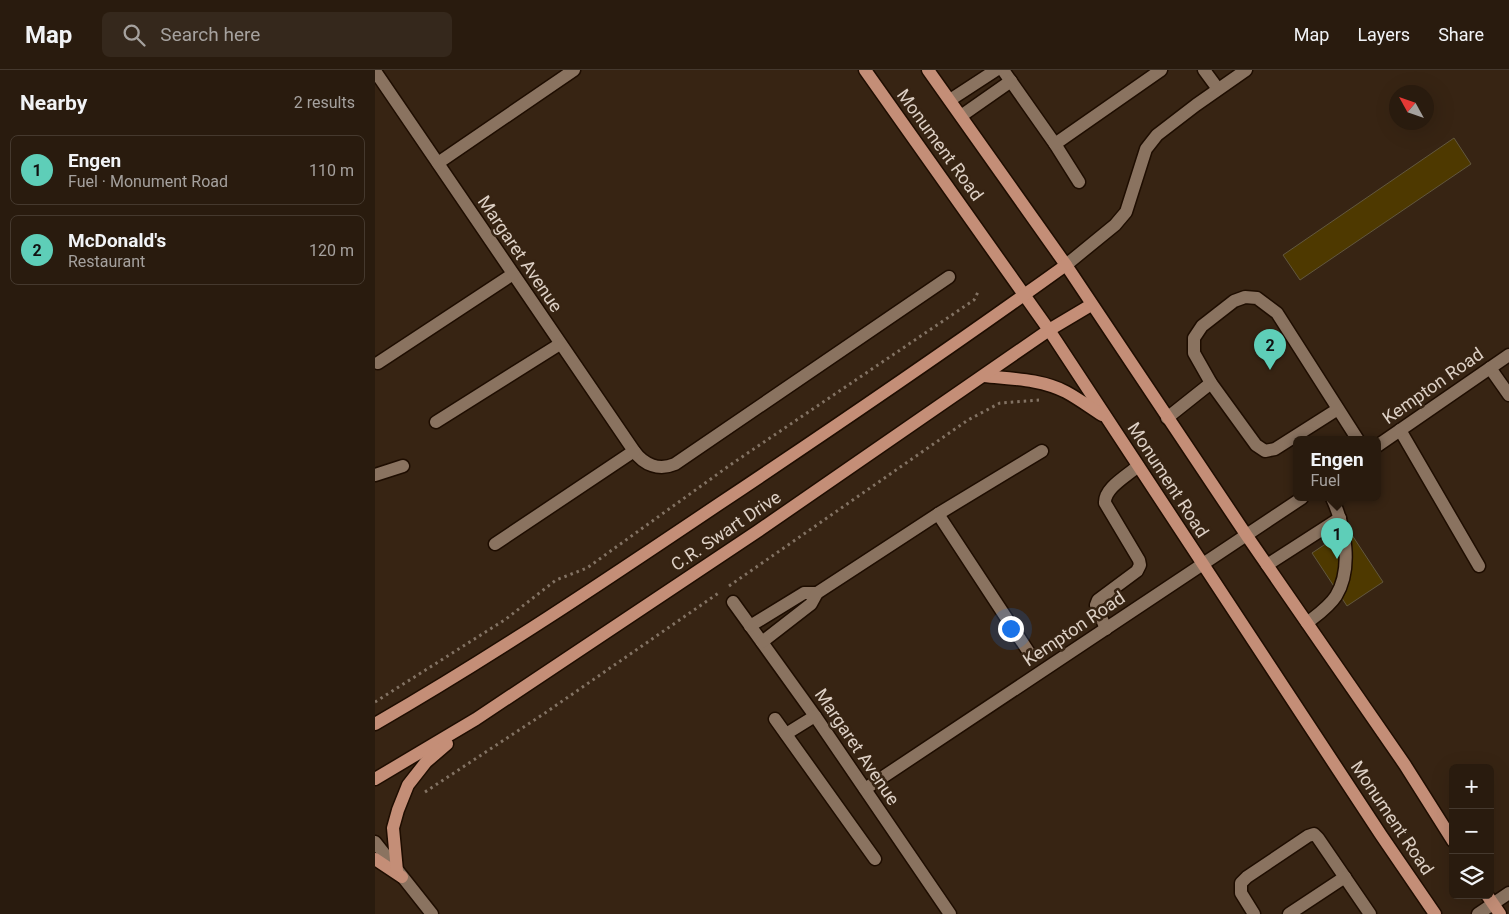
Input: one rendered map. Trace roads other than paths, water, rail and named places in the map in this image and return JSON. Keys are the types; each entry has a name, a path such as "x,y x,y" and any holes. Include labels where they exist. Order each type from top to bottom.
{"main road":[{"name":"Monument Road","path":"865,70 1049,330 1435,914"},
{"name":"Monument Road","path":"928,70 1066,265 1247,536 1405,765 1449,835"},
{"name":"C.R. Swart Drive","path":"375,724 440,687 565,608 807,445 1066,265"},
{"name":"C.R. Swart Drive","path":"375,779 476,720 758,531 1049,330 1091,305"},
{"path":"983,376 1044,384 1066,392 1107,418"},
{"path":"400,874 393,828 408,785 426,762 476,720"},
{"path":"375,860 400,874"}],"street":[{"path":"437,163 574,70"},
{"path":"950,100 996,70"},
{"path":"1003,70 1079,182"},
{"path":"1055,144 1161,70"},
{"path":"1204,70 1217,89"},
{"path":"1066,265 1115,224 1125,212 1146,149 1157,135 1217,89 1246,70"},
{"name":"Margaret Avenue","path":"375,71 636,453"},
{"path":"961,116 1011,81"},
{"path":"379,363 513,274"},
{"path":"495,544 636,453 651,466 667,468 675,464 949,277"},
{"path":"1293,438 1275,449 1265,451 1256,446 1211,384 1194,353 1194,338 1202,326 1235,301 1245,297 1257,298 1277,313 1355,436"},
{"path":"436,422 560,344"},
{"name":"Kempton Road","path":"1381,443 1509,355"},
{"path":"1490,368 1509,395"},
{"path":"1167,418 1211,384"},
{"path":"1295,436 1338,409"},
{"path":"1400,430 1479,566"},
{"path":"762,642 811,604 817,593 938,514 1042,451"},
{"path":"375,475 403,466"},
{"path":"1106,629 1096,606 1097,600 1137,571 1140,565 1139,560 1105,504 1105,498 1109,490 1139,466"},
{"name":"Kempton Road","path":"865,789 1298,501"},
{"path":"1307,623 1325,608 1340,588 1344,575 1345,540 1340,518 1333,501"},
{"path":"938,514 1030,654"},
{"path":"1267,565 1340,518"},
{"path":"751,626 805,593 817,593"},
{"name":"Margaret Avenue","path":"733,602 815,716 949,914"},
{"path":"786,734 815,716"},
{"path":"775,719 875,859"},
{"path":"1254,914 1241,893 1241,883 1307,836 1314,834 1370,914"},
{"path":"375,842 432,914"},
{"path":"1289,914 1345,877"},
{"path":"1478,914 1509,892"}],"place":[{"name":"McDonald's","path":"1270,370"},
{"name":"Engen","path":"1337,559"}]}
